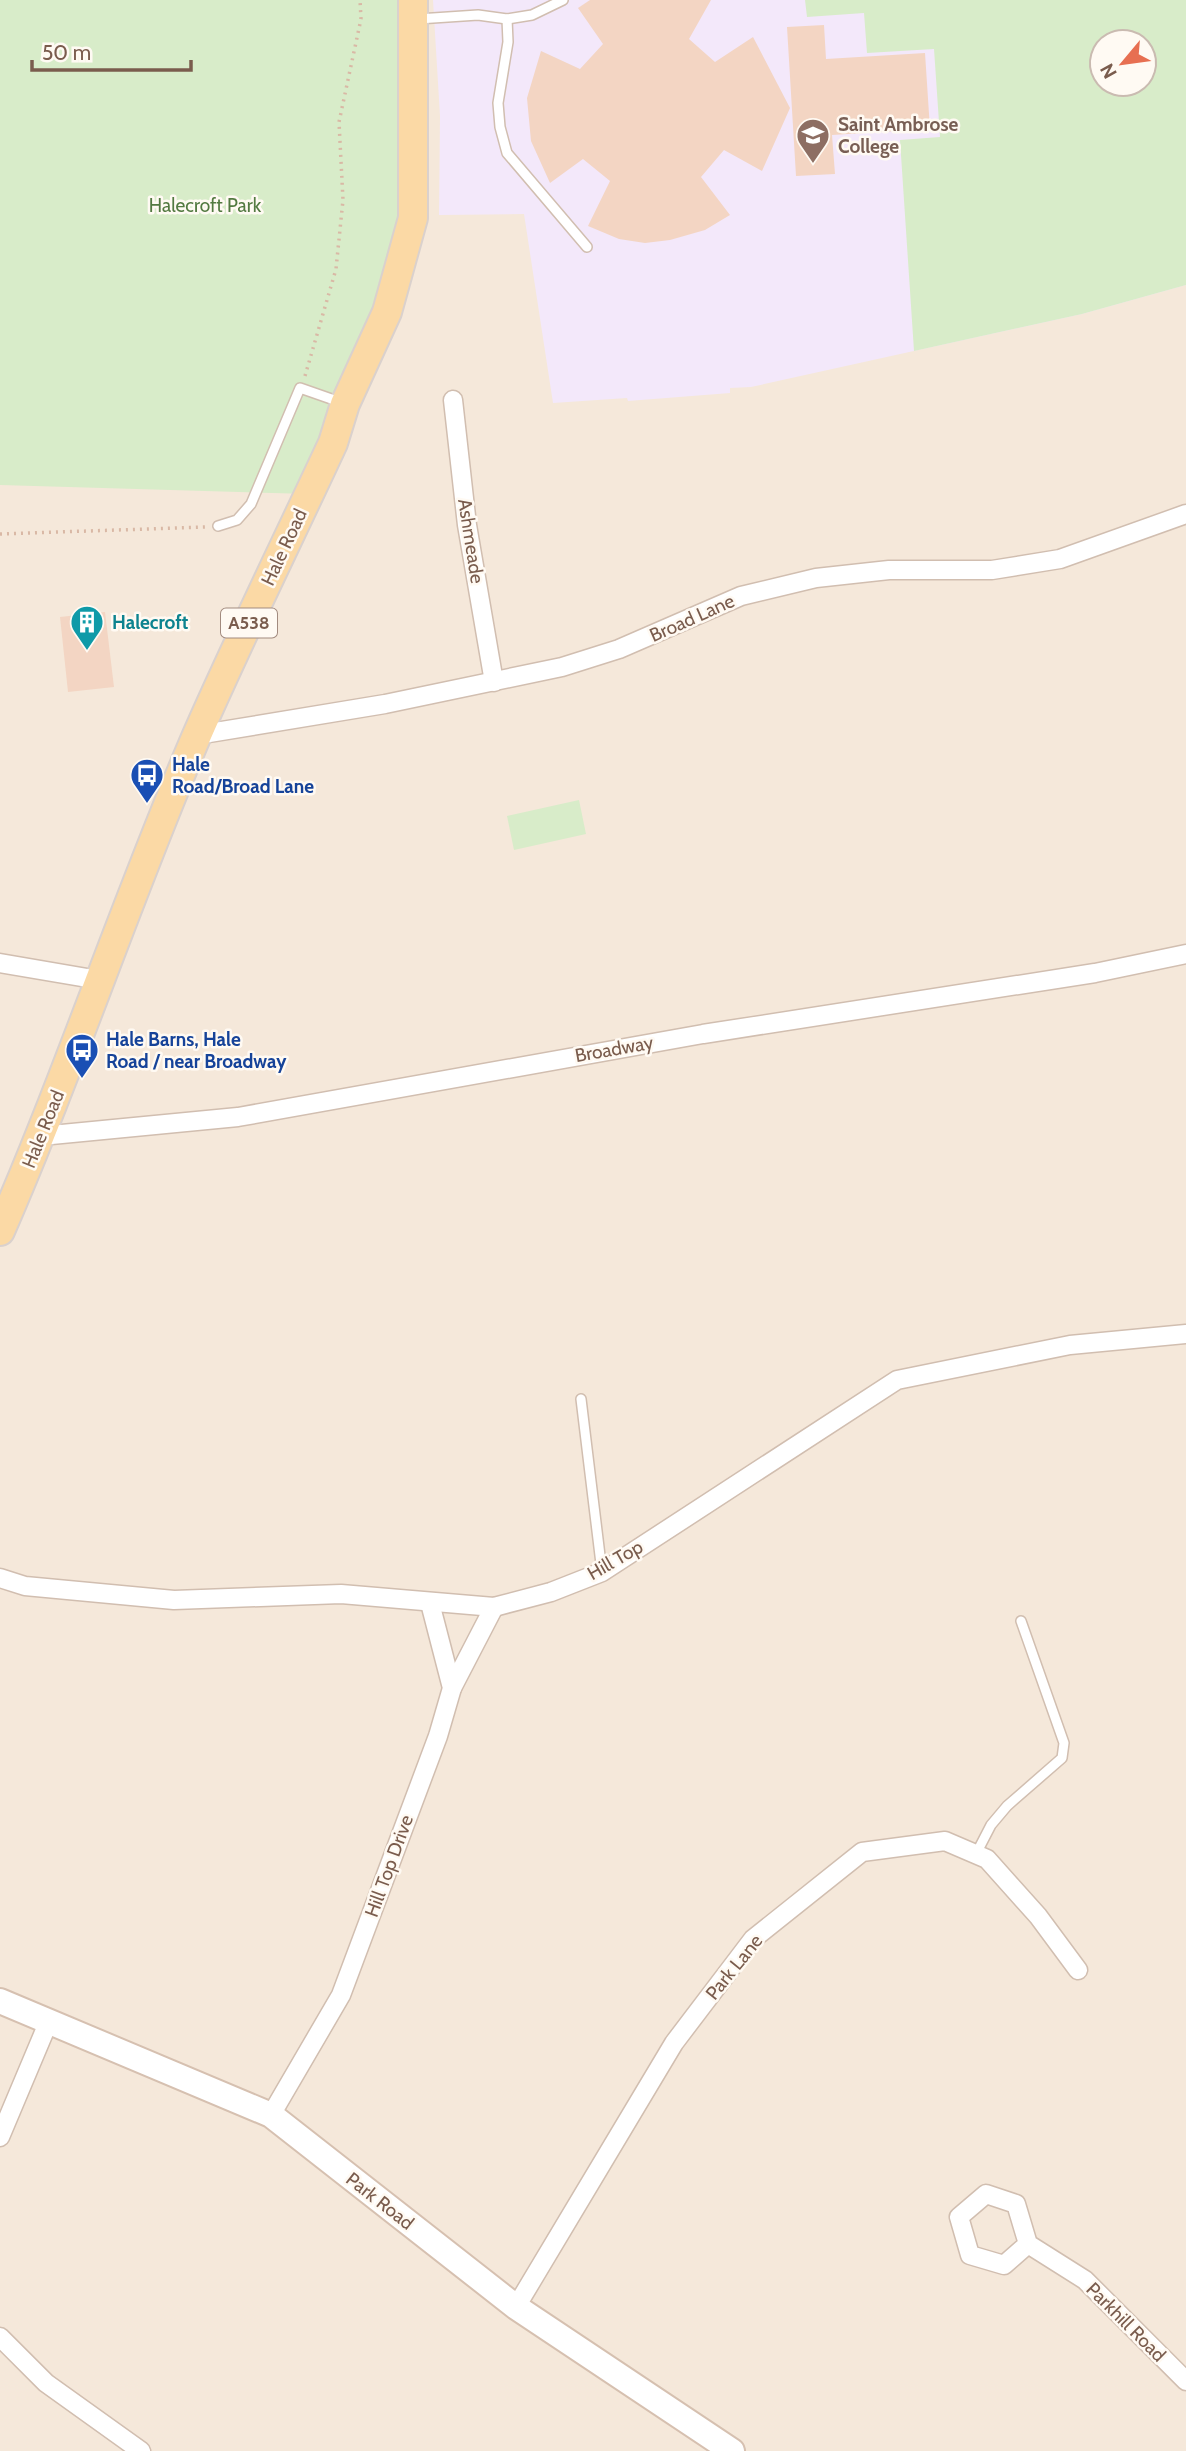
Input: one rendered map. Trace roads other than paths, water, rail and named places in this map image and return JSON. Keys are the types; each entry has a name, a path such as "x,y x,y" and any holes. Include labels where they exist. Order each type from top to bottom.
{"main road":[{"name":"Hale Road","path":"0,1231 41,1136 99,980 197,735 333,443 345,404 387,312 413,218 413,10"},
{"name":"Park Road","path":"0,2001 271,2115 516,2307 732,2451"}],"street":[{"name":"Ashmeade","path":"453,400 467,525 494,682"},
{"name":"Broad Lane","path":"197,735 385,704 562,667 619,649 741,596 828,577 889,570 992,570 1060,559 1186,514"},
{"name":"Broadway","path":"41,1136 238,1117 484,1071 1094,973 1186,954"},
{"path":"0,963 99,980"},
{"name":"Hill Top","path":"0,1578 25,1586 174,1600 341,1594 494,1607 551,1592 602,1572 897,1380 1070,1346 1186,1334"},
{"path":"430,1603 452,1688"},
{"name":"Hill Top Drive","path":"271,2115 341,1995 452,1688 494,1607"},
{"name":"Park Lane","path":"516,2307 674,2043 753,1939 862,1852 945,1841 987,1859 1038,1916 1078,1970"},
{"path":"0,2137 48,2023"},
{"name":"Parkhill Road","path":"1028,2244 1085,2280 1186,2381"},
{"path":"0,2337 46,2383 141,2451"}],"lane":[{"path":"413,10 507,19 532,15 562,0"},
{"path":"507,19 508,43 498,103 507,153 587,247"},
{"path":"218,526 237,520 251,505 300,388 345,404"},
{"path":"581,1399 602,1572"},
{"path":"976,1854 991,1825 1007,1806 1062,1758 1064,1743 1021,1621"}],"place":[{"name":"Saint Ambrose College","path":"813,165"},
{"name":"Halecroft","path":"87,652"},
{"name":"Hale Road/Broad Lane","path":"147,805"},
{"name":"Hale Barns, Hale Road / near Broadway","path":"82,1080"}],"park label":[{"name":"Halecroft Park","path":"205,205"}]}
